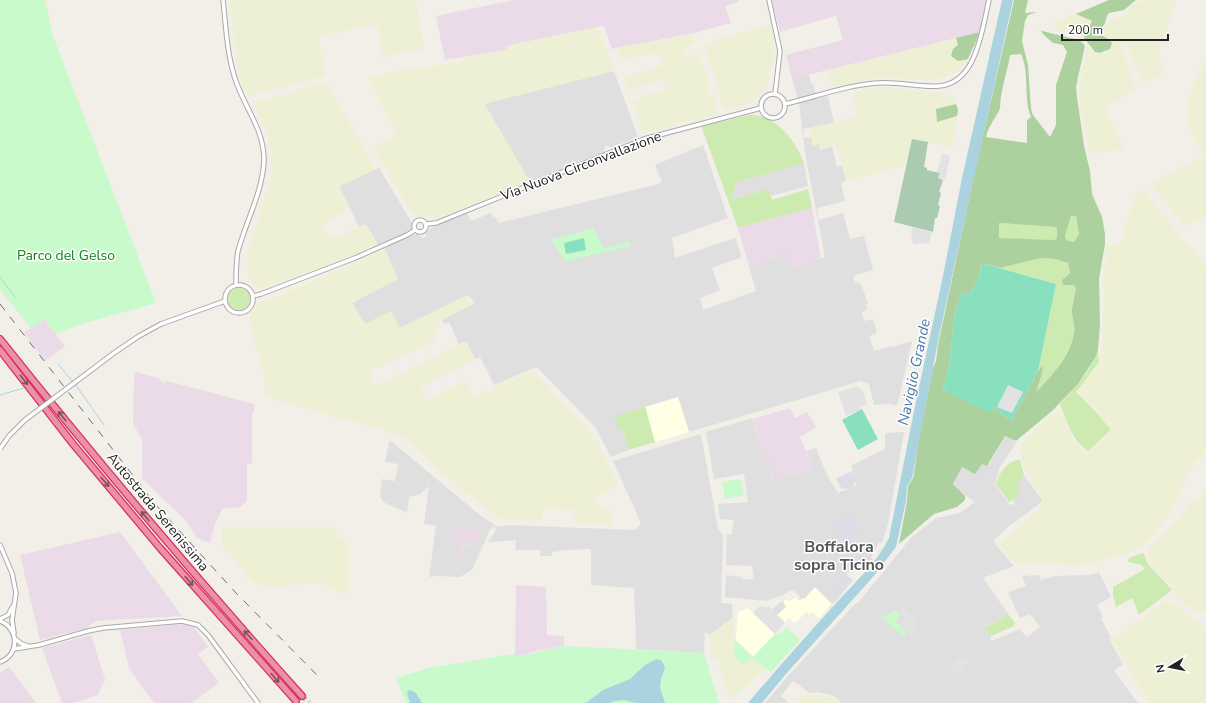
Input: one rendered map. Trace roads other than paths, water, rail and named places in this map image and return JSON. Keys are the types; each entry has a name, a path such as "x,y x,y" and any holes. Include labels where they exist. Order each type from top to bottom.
{"highway":[{"name":"Autostrada Serenissima","path":"0,339 143,514 302,696"},
{"name":"Autostrada Serenissima","path":"0,350 73,444 209,604 296,701"}],"street":[{"path":"223,0 228,44 234,75 237,85 255,120 261,136 264,156 260,183 238,253 236,285"},
{"path":"769,0 780,51 775,94"},
{"path":"785,104 864,84 879,83 940,86 956,80 964,74 972,63 978,48 988,0"},
{"path":"775,94 782,97 785,104 782,115 775,118 768,117 762,112 762,100 767,95 775,94"},
{"name":"Via Nuova Circonvallazione","path":"426,224 436,223 644,139 761,108"},
{"path":"418,220 424,221 426,224 425,230 422,232 415,230 414,225 418,220"},
{"path":"253,296 355,258 415,230"},
{"path":"236,285 249,288 253,296 250,308 238,313 230,309 225,301 226,292 236,285"},
{"path":"0,449 9,436 25,420 139,336 161,324 225,301"},
{"path":"0,545 12,574 16,593 12,620 15,640 14,649 8,657 0,662"},
{"path":"14,633 10,627 0,620 8,615 15,604"},
{"path":"14,649 104,628 182,620 198,625 208,635 258,703"},
{"path":"15,640 29,646"}],"water":[{"path":"1002,0 1013,0 939,336 912,478 907,486 906,501 896,547 872,578 785,675 762,703 748,703 837,602 866,572 889,538 962,178"},
{"path":"657,659 662,661 665,668 660,687 665,703 636,703 624,700 610,703 586,703 603,690 630,679 645,665"},
{"path":"411,690 416,693 422,703 410,703 407,693"}],"waterway":[{"path":"0,277 15,297"},
{"path":"58,364 73,382"},
{"path":"75,384 104,425"},
{"path":"0,395 24,388"}],"tunnel":[{"path":"302,696 309,703"}],"railway":[{"path":"0,304 155,504 236,593 320,678"}],"district":[{"name":"Boffalora sopra Ticino","path":"839,556"}],"park label":[{"name":"Parco del Gelso","path":"66,255"}],"water label":[{"name":"Naviglio Grande","path":"914,372"}]}
